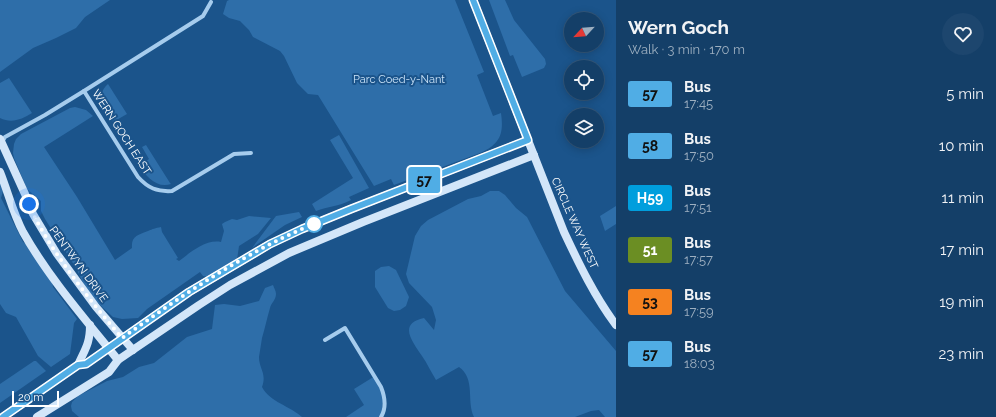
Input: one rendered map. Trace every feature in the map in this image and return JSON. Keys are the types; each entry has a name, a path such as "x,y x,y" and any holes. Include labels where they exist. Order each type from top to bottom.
{"street":[{"name":"CIRCLE WAY WEST","path":"473,0 564,232 577,260 603,306 616,325"},
{"name":"WERN GOCH EAST","path":"1,143 5,136 45,115 203,16 211,2"},
{"name":"WERN GOCH EAST","path":"84,91 138,177 144,184 156,190 163,192 172,191 234,154 251,153"},
{"path":"78,365 86,364 204,282 277,240 344,212 528,140"},
{"name":"PENTWYN DRIVE","path":"1,143 25,194 32,214 40,228 74,278 133,350"},
{"path":"37,417 109,372 118,360 199,304 230,285 289,253 533,152"},
{"path":"0,172 8,191 13,211 23,232 52,276 118,360"},
{"path":"3,417 78,365 87,348 90,338 90,326"},
{"path":"325,340 345,328 384,394 384,412 381,417"}],"green space":[{"path":"0,0 110,0 85,17 76,28 33,48 0,72"},
{"name":"Parc Coed-y-Nant","path":"455,0 484,72 477,75 493,116 501,113 502,127 499,138 487,150 480,153 394,185 391,179 374,186 318,95 308,94 297,83 280,51 253,37 249,30 240,21 229,18 223,14 227,1"},
{"path":"489,0 505,0 514,20 545,59 546,64 544,68 522,77 513,55 510,56"},
{"path":"9,78 32,113 21,119 13,121 0,118 0,83"},
{"path":"108,84 127,114 113,122 105,108 102,98 104,88"},
{"path":"75,107 86,110 93,116 44,147 77,197 115,260 132,248 134,238 136,236 156,228 161,227 162,232 178,258 176,259 179,261 204,245 221,242 224,231 222,224 225,222 232,219 237,220 249,216 271,218 258,234 239,246 237,260 213,278 203,276 200,272 147,309 138,318 122,319 113,317 102,307 85,287 76,268 45,219 41,211 41,201 27,189 13,153 16,139 21,134 70,108"},
{"path":"339,135 369,188 349,197 351,200 316,211 312,204 353,178 330,140"},
{"path":"146,145 171,184 161,185 152,181 139,166 149,159 142,147"},
{"path":"0,179 3,191 1,198 23,242 26,244 52,281 53,287 77,319 74,323 70,354 51,367 38,356 16,317 6,313 0,304"},
{"path":"490,191 499,191 505,195 516,208 527,217 565,291 616,351 616,417 605,417 599,410 591,411 575,417 474,417 469,384 464,372 459,367 436,380 415,345 409,329 411,324 424,318 434,330 436,320 432,307 409,283 406,274 415,236 421,226 428,220 468,199 481,196"},
{"path":"616,206 616,224 605,231 600,216"},
{"path":"299,212 302,217 285,225 252,248 276,216"},
{"path":"389,266 396,270 409,297 406,306 400,310 394,311 388,308 375,287 375,271 381,267"},
{"path":"273,285 276,296 269,312 259,357 264,378 262,387 275,400 302,417 79,417 72,411 72,402 78,396 107,381 123,377 139,367 154,363 187,337 212,329 215,305 224,304 240,306 259,301 265,288"},
{"path":"36,361 46,371 0,403 0,384"},
{"path":"375,376 384,394 381,417 346,417 364,405 354,389"}],"bus line":[{"name":"57","path":"3,417 78,365 86,364 189,292 270,244 351,209 528,140 473,0"}],"route":[{"path":"29,204 32,214 57,254 96,307 122,338 210,278 270,244 314,224"}]}
